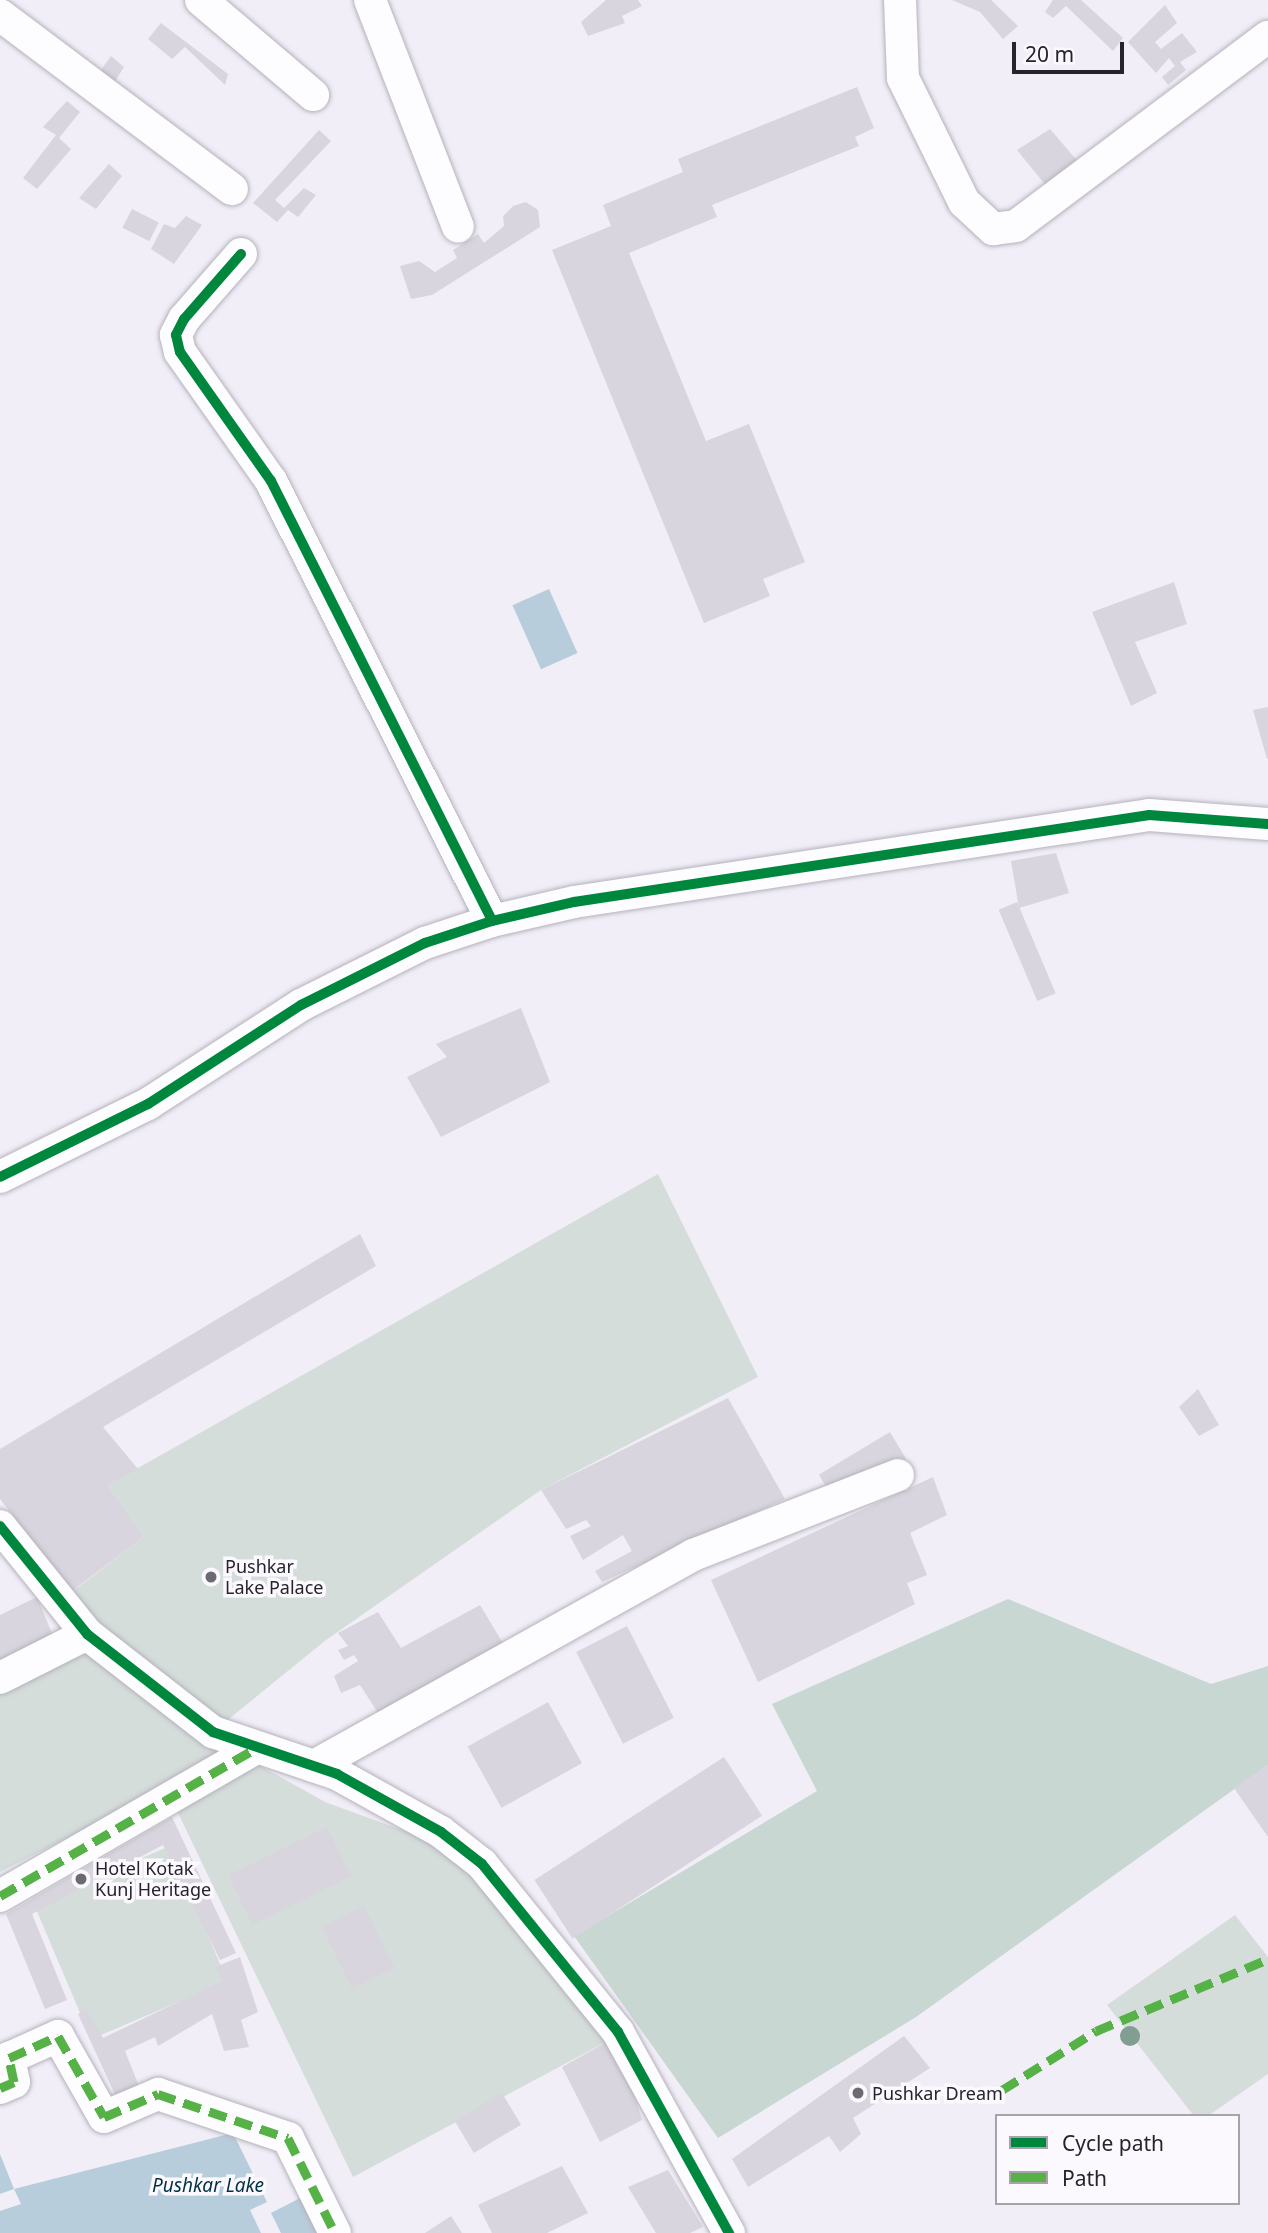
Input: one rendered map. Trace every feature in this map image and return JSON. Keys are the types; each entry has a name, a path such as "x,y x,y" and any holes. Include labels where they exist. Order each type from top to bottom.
{"street":[{"path":"201,0 313,95"},
{"path":"370,0 458,227"},
{"path":"901,0 903,78 964,202 993,229 1016,226 1268,37"},
{"path":"0,15 232,189"},
{"path":"241,254 184,319 176,335 180,352 271,481 492,921"},
{"path":"0,1177 148,1104 301,1005 425,943 492,921 574,902 1149,815 1268,824"},
{"path":"314,1766 693,1555 898,1475"},
{"path":"0,1526 88,1634 213,1732 314,1766 441,1832 499,1881 618,2032 730,2233"},
{"path":"0,1678 88,1634"},
{"path":"0,1896 256,1748"},
{"path":"0,2088 14,2082 9,2058 58,2036 104,2117 158,2094 288,2138 335,2233"}],"shaded area":[{"path":"658,1174 758,1377 541,1490 326,1640 214,1731 60,1601 144,1537 108,1485"},
{"path":"1008,1599 1211,1684 1268,1666 1268,1765 916,2017 718,2138 574,1936 817,1791 772,1704"},
{"path":"87,1641 193,1728 325,1802 498,1865 617,2036 353,2177 166,1788 0,1872 0,1689"},
{"path":"170,1846 227,1981 91,2039 34,1904"},
{"path":"1235,1915 1268,1957 1268,2074 1211,2114 1192,2114 1107,2005"}],"water":[{"path":"549,589 577,653 541,669 512,605"},
{"name":"Pushkar Lake","path":"233,2133 267,2202 250,2210 261,2233 0,2233 0,2211 21,2204 14,2189"},
{"path":"0,2154 14,2189 0,2194"},
{"path":"306,2195 325,2233 281,2233 271,2213"}],"building":[{"path":"606,0 638,0 642,6 622,16 625,23 588,36 581,22"},
{"path":"952,0 991,0 1018,26 1003,39 980,12"},
{"path":"1053,0 1081,0 1123,38 1113,51 1066,6 1053,18 1045,12"},
{"path":"1165,5 1177,23 1155,42 1161,49 1182,33 1197,52 1180,62 1186,70 1168,85 1162,77 1175,66 1169,58 1156,73 1128,42"},
{"path":"161,23 228,74 225,85 185,47 172,59 148,39"},
{"path":"111,56 124,67 114,83 101,70"},
{"path":"857,87 874,128 855,137 859,146 712,205 717,217 629,253 706,441 749,424 805,562 763,579 770,596 704,623 552,250 611,226 603,205 683,172 678,159"},
{"path":"67,101 80,112 59,138 71,149 37,189 23,178 56,135 43,127"},
{"path":"1050,129 1086,171 1052,193 1017,150"},
{"path":"319,130 331,141 275,200 284,208 304,188 316,195 298,217 288,210 277,222 253,203"},
{"path":"109,164 122,176 96,209 79,198"},
{"path":"526,202 538,210 540,227 432,295 411,299 400,266 419,261 435,272 457,258 453,250 478,234 484,243 504,226 503,216 513,206"},
{"path":"132,209 159,223 149,241 122,228"},
{"path":"186,216 202,225 174,264 151,249 164,224 175,228"},
{"path":"1174,582 1187,624 1135,642 1157,693 1131,706 1092,612"},
{"path":"1268,707 1268,758 1267,759 1253,710"},
{"path":"1056,853 1069,893 1019,908 1011,861"},
{"path":"1017,902 1056,993 1037,1001 999,910"},
{"path":"521,1008 550,1082 441,1137 407,1077 447,1057 436,1044"},
{"path":"360,1234 376,1266 103,1427 138,1469 108,1485 144,1537 72,1591 0,1499 0,1449"},
{"path":"1198,1389 1219,1425 1199,1436 1179,1407"},
{"path":"728,1398 785,1499 602,1582 595,1571 632,1551 623,1535 583,1560 570,1536 591,1526 586,1520 566,1529 541,1490"},
{"path":"890,1432 906,1459 835,1501 819,1475"},
{"path":"933,1477 947,1515 910,1533 927,1575 907,1583 915,1604 758,1682 711,1580"},
{"path":"37,1597 56,1643 0,1670 0,1615"},
{"path":"480,1605 504,1645 378,1713 360,1685 341,1693 334,1676 358,1661 354,1655 344,1660 338,1650 348,1646 338,1633 378,1612 401,1648"},
{"path":"627,1626 674,1718 623,1744 576,1652"},
{"path":"548,1702 582,1763 501,1808 468,1747"},
{"path":"724,1757 762,1816 573,1939 534,1880"},
{"path":"1268,1765 1268,1837 1234,1788"},
{"name":"Hotel Kotak Kunj Heritage","path":"172,1817 236,1953 220,1960 163,1845 32,1914 67,2000 45,2009 6,1914"},
{"path":"327,1827 351,1876 252,1925 228,1875"},
{"path":"364,1906 394,1968 352,1989 322,1927"},
{"path":"240,1957 258,2012 241,2020 249,2047 224,2051 212,2014 158,2046 155,2037 125,2051 141,2091 118,2101 78,2014 86,2009 103,2038 222,1981 215,1967"},
{"path":"617,2036 642,2120 600,2142 562,2067"},
{"name":"Pushkar Dream","path":"904,2036 930,2068 853,2118 861,2134 840,2152 829,2136 748,2187 732,2159"},
{"path":"502,2093 521,2125 474,2153 455,2121"},
{"path":"562,2166 588,2213 547,2233 492,2233 478,2205"},
{"path":"668,2170 703,2227 690,2233 656,2233 628,2187"},
{"path":"451,2216 462,2233 425,2233"}],"marked path":[{"path":"0,1896 256,1748"},
{"path":"1002,2090 1096,2031 1268,1959"},
{"path":"0,2088 14,2082 9,2058 58,2036 104,2117 158,2094 288,2138 335,2233"}],"cycle path":[{"path":"241,254 184,319 176,335 180,352 271,481 492,921"},
{"path":"0,1177 148,1104 301,1005 425,943 492,921 574,902 1149,815 1268,824"},
{"path":"0,1526 87,1634 213,1732 337,1774 441,1832 482,1864 618,2032 729,2233"}],"place":[{"name":"Pushkar Lake Palace","path":"211,1577"},
{"name":"Hotel Kotak Kunj Heritage","path":"81,1879"},
{"name":"Pushkar Dream","path":"858,2093"}]}
